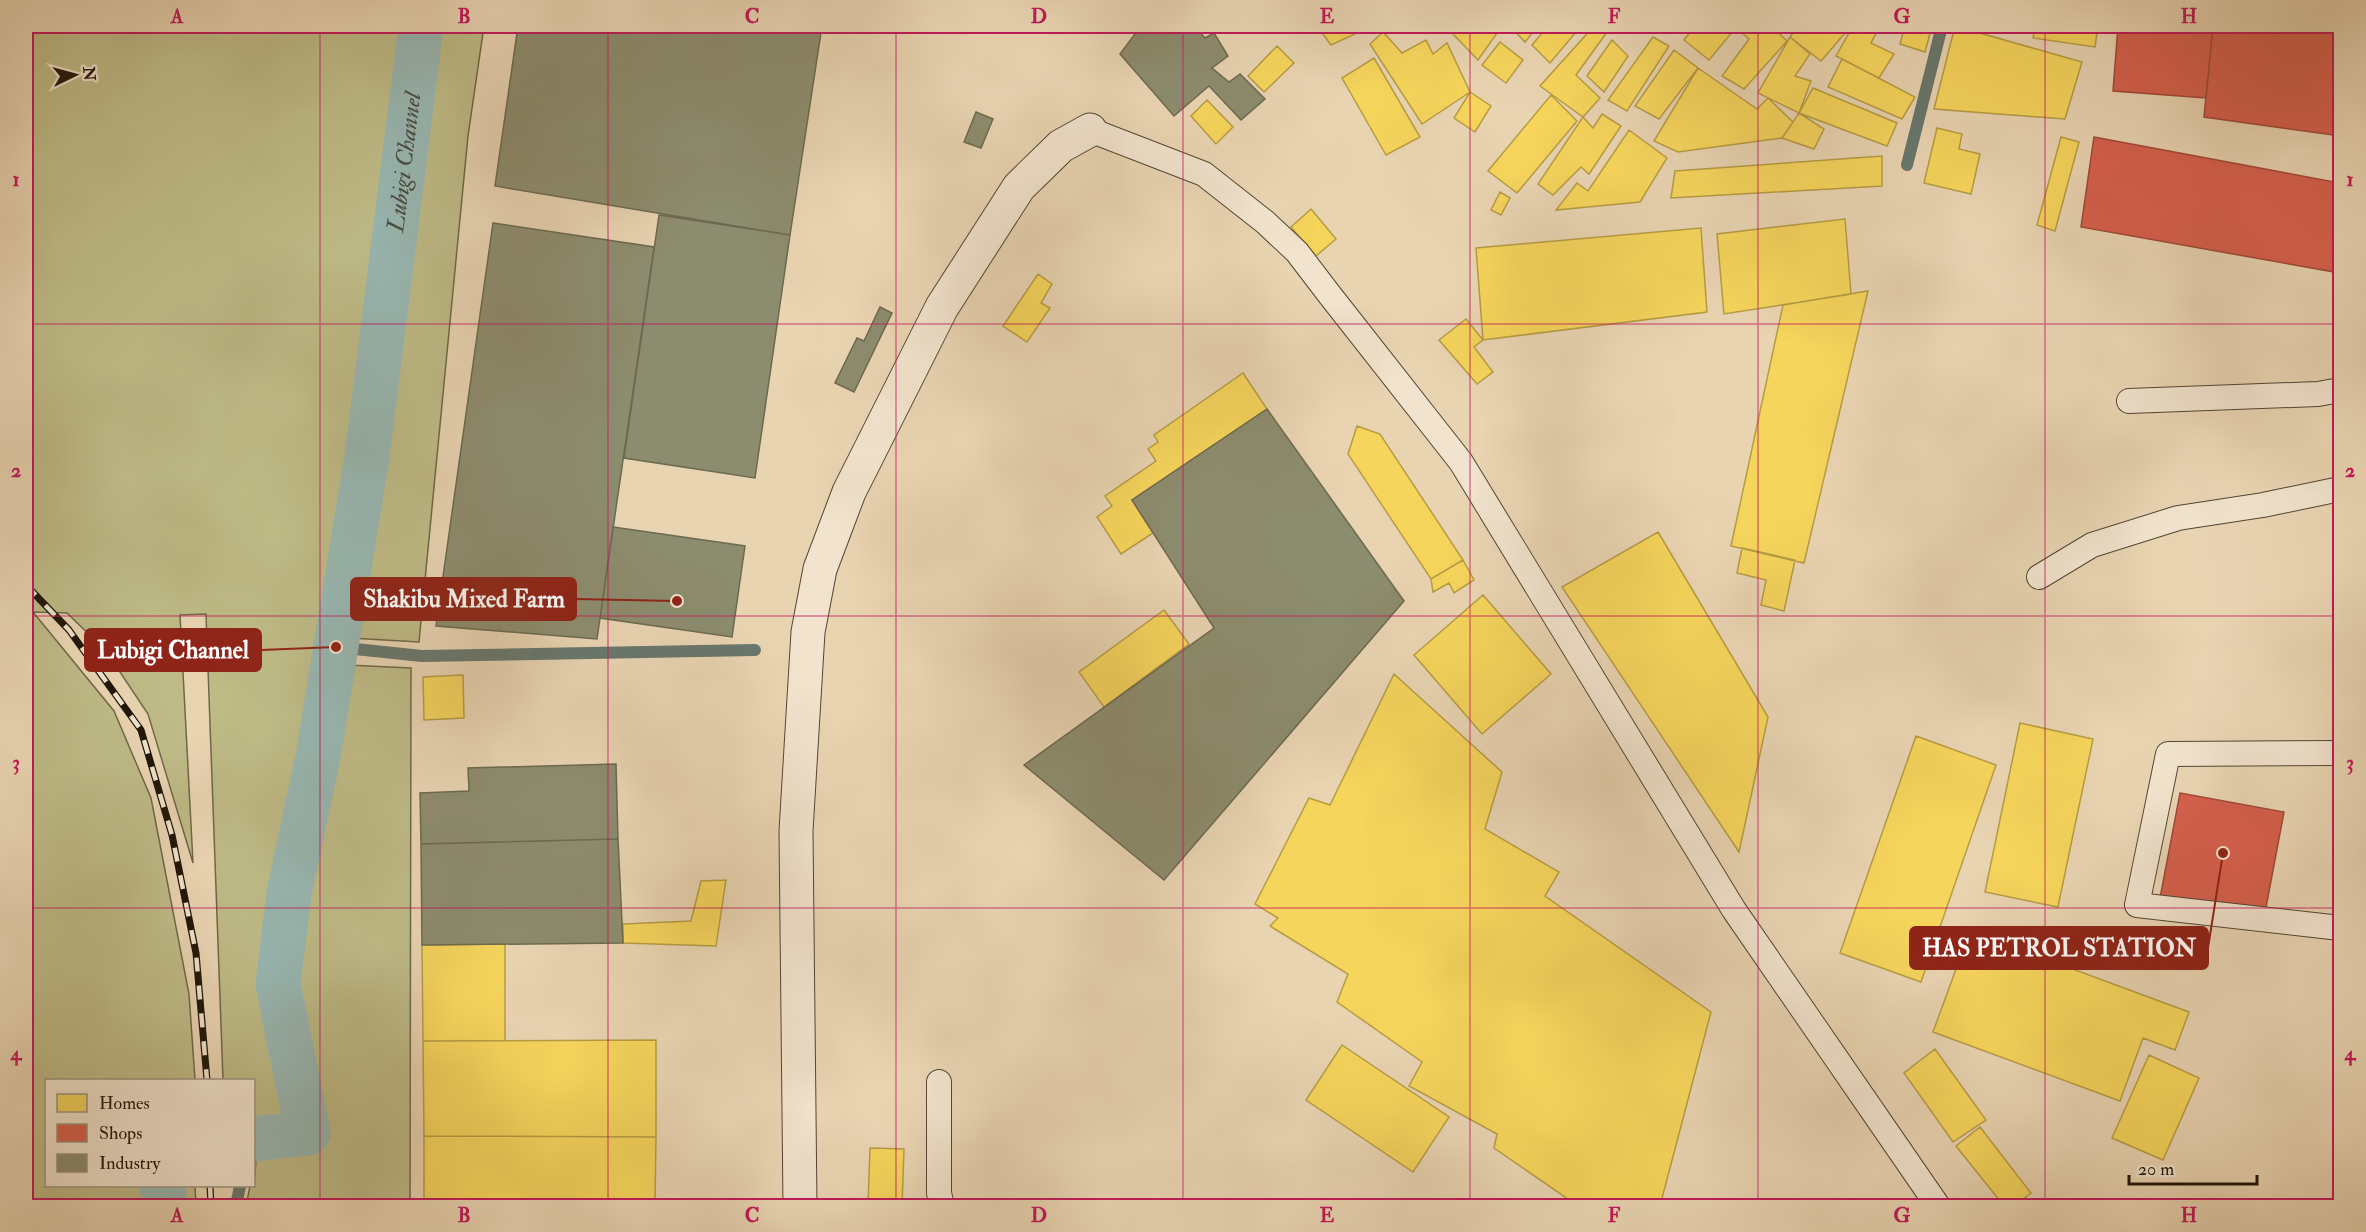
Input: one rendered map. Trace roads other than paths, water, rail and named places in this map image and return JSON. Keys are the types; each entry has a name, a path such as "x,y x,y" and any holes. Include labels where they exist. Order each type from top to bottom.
{"street":[{"path":"800,1206 796,831 808,632 820,569 849,492 942,307 1019,187 1061,146 1090,130"}],"lane":[{"path":"1090,130 1204,174 1265,222 1297,252 1461,462 1734,910 1938,1206"},
{"path":"2129,401 2318,394 2340,390"},
{"path":"2039,577 2092,545 2178,518 2340,489"},
{"path":"2340,753 2168,754 2137,906 2340,928"},
{"path":"939,1082 939,1193 942,1206"}],"waterway":[{"name":"Lubigi Channel","path":"255,1139 308,1133 278,984 289,893 318,757 367,457 421,26"},
{"path":"1907,165 1942,26"},
{"path":"336,647 422,656 755,650"},
{"name":"Lubigi Channel","path":"162,1187 165,1206"},
{"path":"236,1206 240,1187"}],"railway":[{"path":"26,585 69,630 141,730 172,835 196,953 207,1079"},
{"path":"210,1187 211,1206"}],"place":[{"name":"Shakibu Mixed Farm","path":"677,601"},
{"name":"Lubigi Channel","path":"336,647"},
{"name":"HAS PETROL STATION","path":"2223,853"}]}
